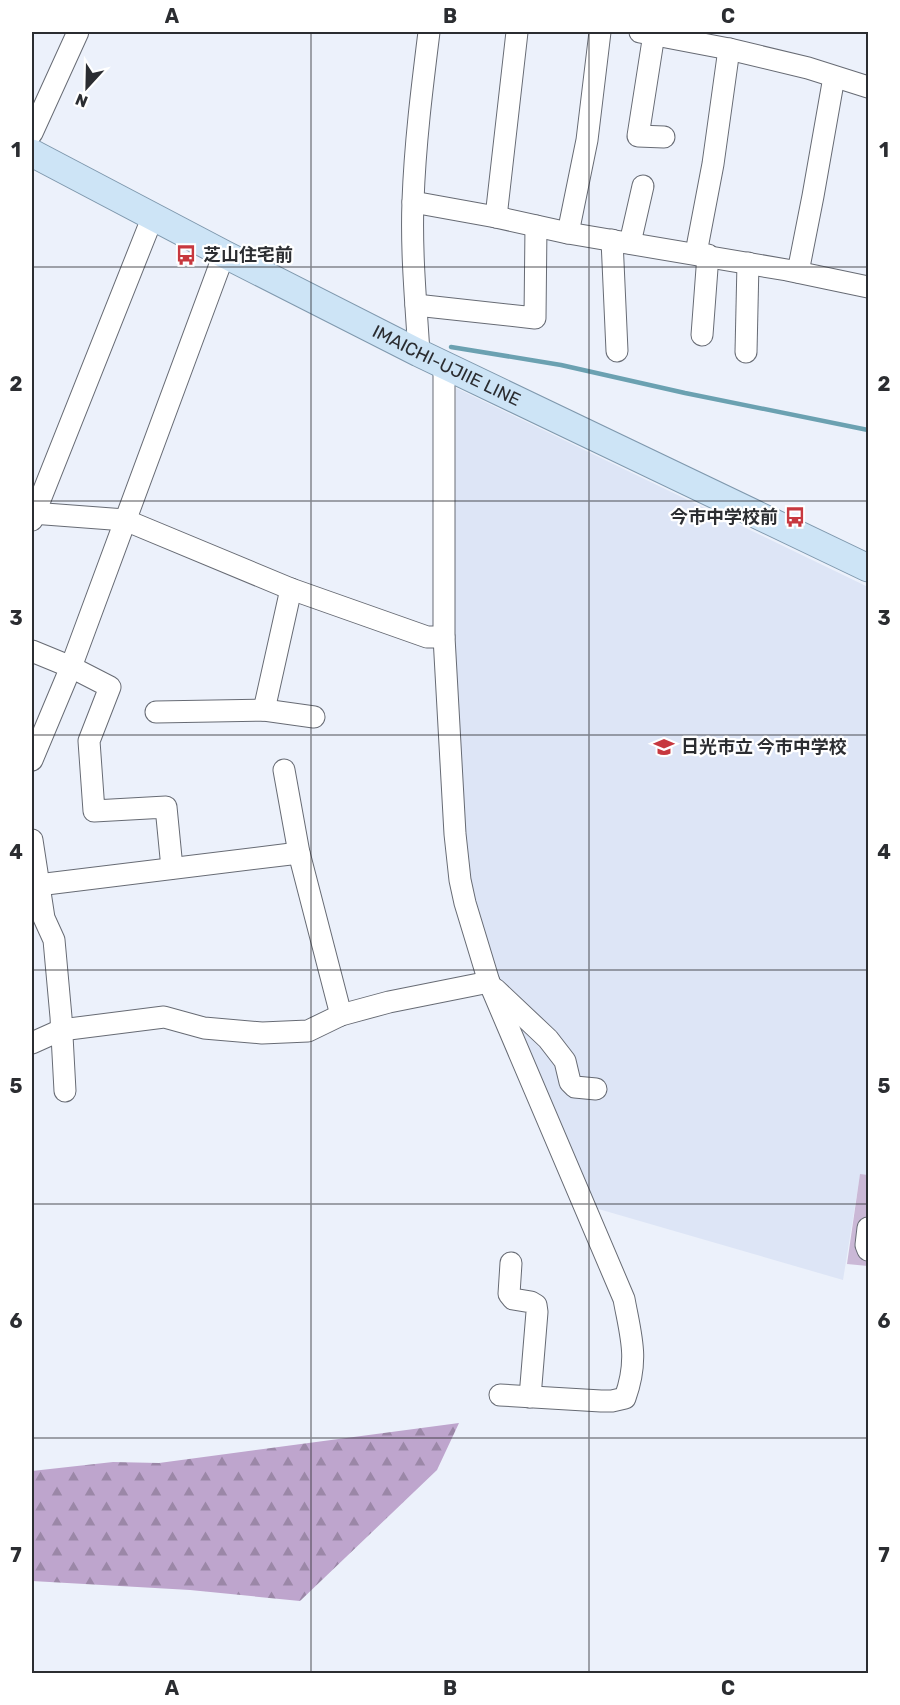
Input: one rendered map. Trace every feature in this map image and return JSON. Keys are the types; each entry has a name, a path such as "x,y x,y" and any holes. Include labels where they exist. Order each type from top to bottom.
{"main road":[{"name":"IMAICHI-UJIIE LINE","path":"32,153 419,353 868,568"}],"street":[{"path":"32,133 78,32"},
{"path":"419,353 413,202 416,147 429,32"},
{"path":"496,217 517,32"},
{"path":"568,233 587,140 600,32"},
{"path":"664,137 638,136 647,33 808,68 868,87"},
{"path":"702,335 702,254 729,49"},
{"path":"798,272 834,76"},
{"path":"617,351 621,241 643,186"},
{"path":"413,202 568,233 868,283"},
{"path":"153,216 32,515 125,520 291,589 427,637 444,637"},
{"path":"416,305 535,318 536,226"},
{"path":"32,760 70,667 224,254"},
{"path":"746,352 748,263"},
{"path":"444,365 444,637 455,834 460,880 489,982 624,1299 634,1349 633,1369 625,1398 601,1401 500,1395"},
{"path":"264,710 291,589"},
{"path":"32,651 111,687 89,741 94,812 166,807 172,868"},
{"path":"156,712 264,710 314,717"},
{"path":"284,770 299,853 341,1015"},
{"path":"32,840 44,918 54,940 65,1091"},
{"path":"39,885 299,853"},
{"path":"32,1044 62,1030 164,1017 204,1028 262,1033 308,1031 341,1015 389,1002 489,982"},
{"path":"489,982 554,1046 565,1061 570,1082 575,1087 596,1089"},
{"path":"868,1228 866,1245 868,1250"},
{"path":"511,1263 509,1294 513,1299 536,1305 537,1312 530,1397"}],"shaded area":[{"name":"日光市立 今市中学校","path":"456,388 868,587 868,1175 860,1175 843,1280 595,1208 493,970 475,905 465,844 454,650"},
{"path":"860,1174 868,1175 868,1266 847,1264"}],"green space":[{"path":"459,1423 437,1470 300,1601 190,1590 32,1581 32,1471 113,1462 159,1463"}],"waterway":[{"path":"451,347 561,365 868,430"}],"place":[{"name":"芝山住宅前","path":"186,255"},
{"name":"今市中学校前","path":"795,517"},
{"name":"日光市立 今市中学校","path":"664,747"}]}
